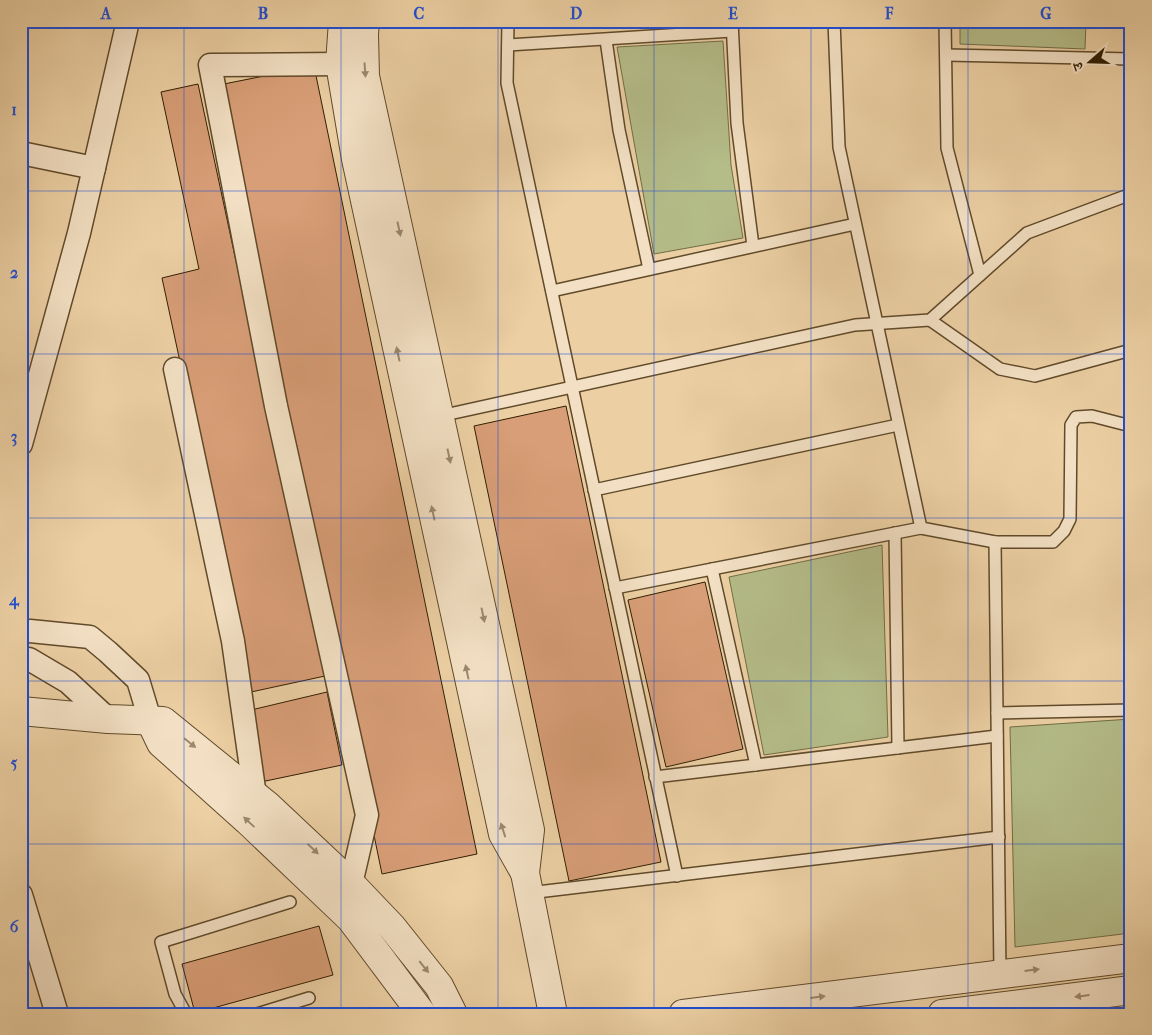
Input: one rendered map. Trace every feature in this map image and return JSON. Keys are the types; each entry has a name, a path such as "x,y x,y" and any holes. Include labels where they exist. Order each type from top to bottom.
{"street":[{"path":"21,444 79,233 128,21"},
{"path":"343,21 340,64 356,160 503,834 527,883"},
{"path":"365,21 366,76 530,830 527,883 553,1014"},
{"path":"340,64 210,65 276,406 367,815 351,884 351,919"},
{"path":"21,153 94,168"},
{"path":"175,369 233,641 255,796"},
{"path":"26,628 34,638 35,645 33,653 25,662 68,682 108,719"},
{"path":"26,628 90,637 138,680 150,720 161,743 248,821 351,919 422,1014"},
{"path":"21,712 163,721 255,796 351,884 392,927 439,986 453,1014"},
{"path":"22,898 57,1014"},
{"path":"683,1014 1131,958"},
{"path":"942,1014 1131,990"}],"lane":[{"path":"508,21 507,83 677,876"},
{"path":"834,21 839,147 921,528"},
{"path":"945,21 947,148 980,275"},
{"path":"508,46 606,40 732,26 737,123 753,246"},
{"path":"606,40 620,130 649,269"},
{"path":"946,55 1131,59"},
{"path":"440,416 855,325 930,320 1027,233 1131,194"},
{"path":"552,290 855,224"},
{"path":"930,320 1000,369 1035,376 1131,350"},
{"path":"615,588 921,528 995,542 1053,542 1064,531 1070,519 1071,425 1076,417 1092,416 1131,426"},
{"path":"594,490 898,425"},
{"path":"895,533 898,748"},
{"path":"995,542 1000,974"},
{"path":"712,570 756,765"},
{"path":"997,713 1131,710"},
{"path":"656,777 997,736"},
{"path":"527,883 677,876 999,838"},
{"path":"186,1014 174,994 161,942 290,902"},
{"path":"257,1014 309,998"}],"green space":[{"path":"960,21 1086,21 1085,49 960,44"},
{"path":"723,41 731,165 743,238 654,254 617,47"},
{"path":"882,545 888,737 764,755 729,577"},
{"path":"1131,719 1131,933 1015,947 1010,727"}],"building":[{"path":"314,66 477,854 382,874 219,85"},
{"path":"198,84 325,676 251,692 162,278 199,269 161,92"},
{"path":"566,406 661,862 569,881 474,426"},
{"path":"705,582 743,749 666,767 628,600"},
{"path":"327,692 342,765 256,783 251,710"},
{"path":"319,926 333,975 195,1013 182,964"}]}
